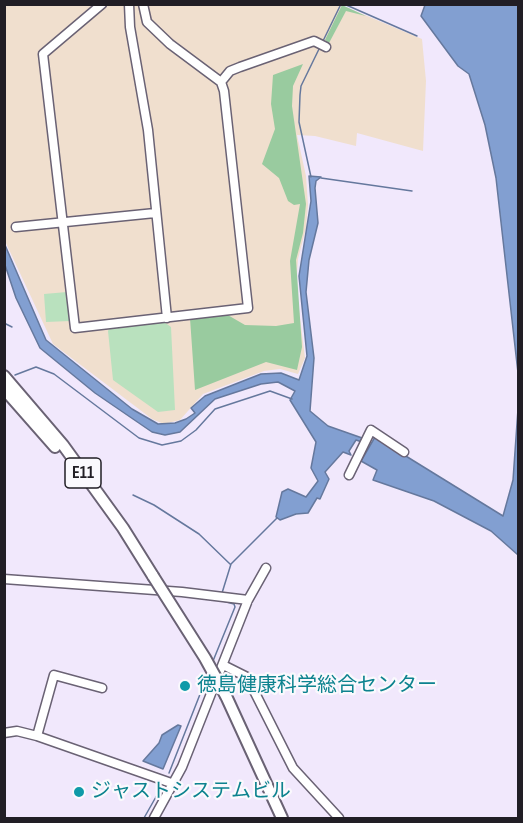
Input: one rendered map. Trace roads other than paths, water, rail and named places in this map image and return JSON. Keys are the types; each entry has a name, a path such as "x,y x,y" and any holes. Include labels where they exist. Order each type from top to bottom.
{"highway":[{"name":"E11","path":"4,376 63,446 123,528 205,658 226,696 282,819"},
{"name":"E11","path":"4,389 58,450 153,576"}],"street":[{"path":"102,4 43,54 75,328 248,308 221,82 230,71 314,41 326,47"},
{"path":"129,4 148,130 167,318"},
{"path":"143,4 147,22 170,44 221,82"},
{"path":"16,226 156,213"},
{"path":"349,475 371,430 404,452"},
{"path":"154,819 174,784 248,600 266,567"},
{"path":"4,579 248,600"},
{"path":"223,665 247,677 293,768 339,819"},
{"path":"37,736 54,675 102,688"},
{"path":"4,733 17,731 37,736 174,784"}],"water":[{"path":"425,5 518,5 518,373 496,178 485,125 469,74 458,66 421,16"},
{"path":"309,176 321,177 316,181 315,188 318,223 309,260 306,292 314,358 310,411 328,426 365,439 362,442 356,440 349,451 351,455 343,452 325,472 329,479 320,499 317,498 308,513 296,514 280,520 276,517 282,492 288,489 306,497 318,481 311,468 316,442 290,400 295,391 278,382 261,384 215,399 180,432 165,435 152,432 95,393 40,348 16,298 5,265 5,245 46,340 132,409 158,424 175,423 195,413 191,408 205,396 261,374 281,373 299,380 307,356 299,276 311,201"},
{"path":"518,409 518,555 491,531 434,501 373,480 377,470 361,461 375,437 503,516 513,480"},
{"path":"178,725 181,726 163,769 143,761 159,743 162,735"}],"waterway":[{"path":"322,43 341,4"},
{"path":"344,4 417,36"},
{"path":"311,177 299,122 300,95 301,86 320,47"},
{"path":"321,178 412,191"},
{"path":"4,323 12,327"},
{"path":"15,375 36,367 54,374 139,438 162,445 181,441 196,430 215,409 270,391 292,399"},
{"path":"133,495 154,505 199,534 230,564"},
{"path":"222,593 231,564 277,518"},
{"path":"213,661 235,607 234,604 219,600"},
{"path":"169,773 208,674"},
{"path":"144,818 161,788"}],"place":[{"name":"徳島健康科学総合センター","path":"185,686"},
{"name":"ジャストシステムビル","path":"79,792"}]}
